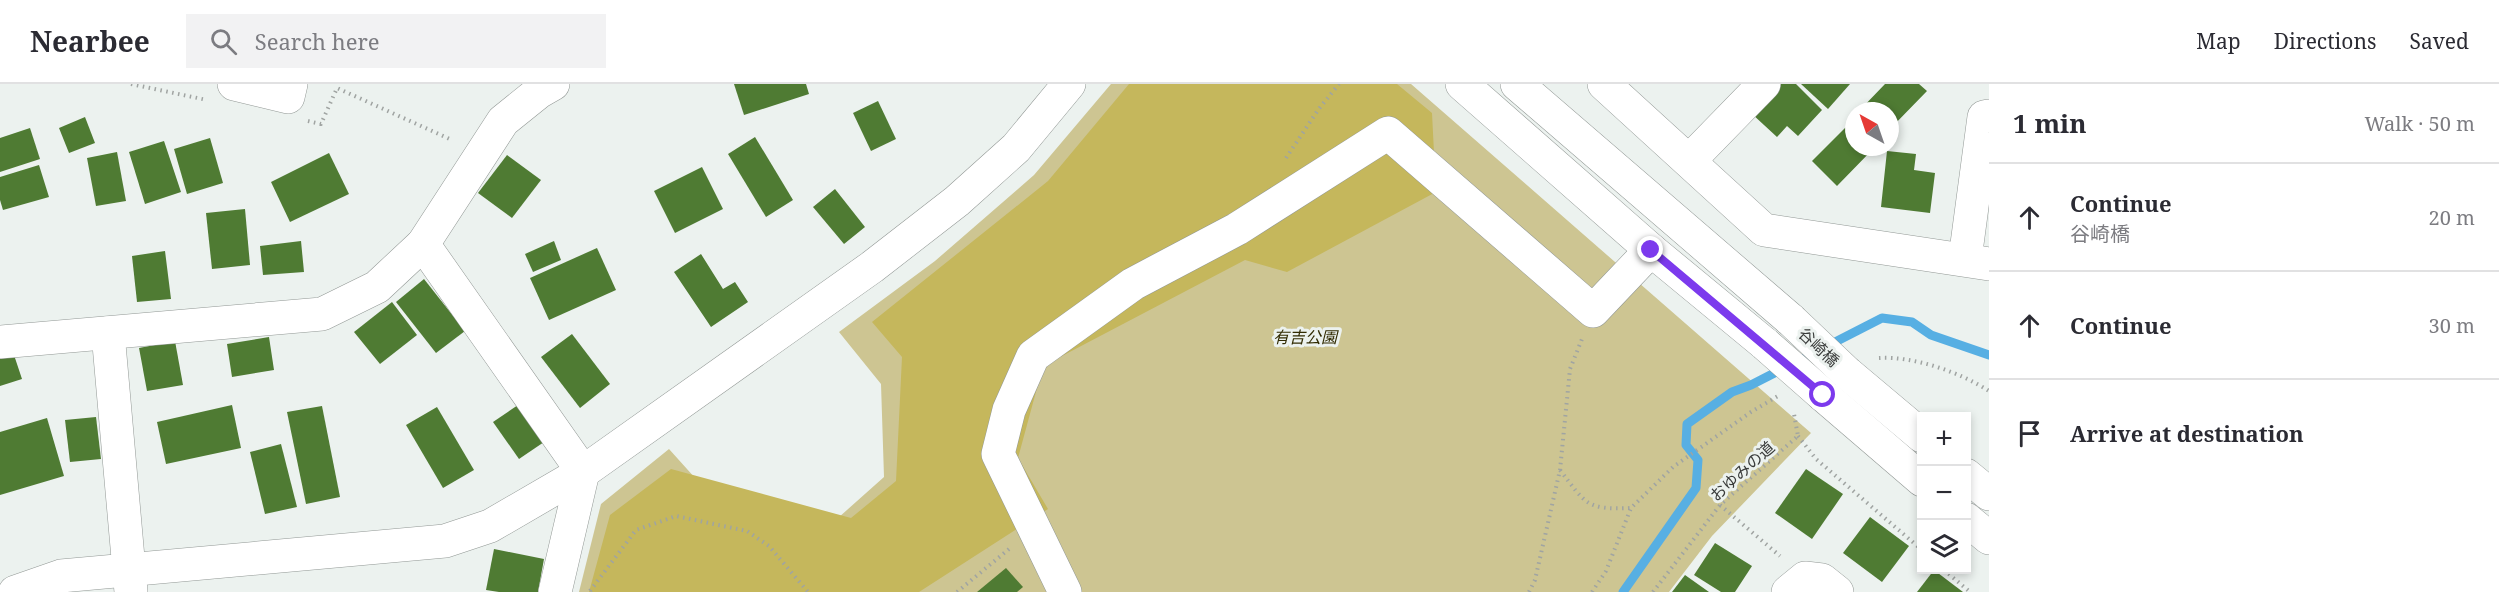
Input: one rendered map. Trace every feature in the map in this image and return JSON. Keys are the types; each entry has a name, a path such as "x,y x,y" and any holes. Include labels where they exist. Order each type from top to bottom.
{"street":[{"path":"234,84 288,97 291,84"},
{"path":"0,342 322,314 376,286 423,244 503,121 538,92 553,84"},
{"path":"15,592 61,576 130,580 446,541 490,526 583,472 872,267 957,201 1016,148 1069,84"},
{"name":"谷崎橋","path":"1462,84 1651,250 1765,344 1917,476"},
{"name":"谷崎橋","path":"1516,84 1791,320 1847,373 1917,432"},
{"path":"1604,84 1764,230 1977,262 1984,117 1989,116"},
{"path":"1689,161 1764,84"},
{"path":"1065,592 998,454 1009,410 1033,356 1133,284 1237,229 1388,133 1593,311 1651,250"},
{"path":"423,244 583,472 555,592"},
{"path":"108,333 130,580"},
{"path":"1971,478 1989,494"},
{"path":"1967,520 1989,538"},
{"path":"1797,585 1822,580 1837,592"}],"path":[{"path":"1280,202 1279,169 1318,110 1339,84"},
{"path":"337,87 481,153"},
{"path":"1529,592 1535,580 1560,470 1570,369 1593,311"},
{"name":"おゆみの道","path":"1653,592 1720,505 1798,436 1793,407"},
{"path":"1798,436 1816,459 1917,546"},
{"path":"1592,592 1606,571 1631,508 1673,468 1709,442"},
{"path":"1560,470 1584,501 1604,509 1631,508"},
{"path":"1720,505 1797,585"},
{"path":"589,592 636,530 676,516 747,531 769,546 808,592"},
{"path":"957,592 1033,529"},
{"path":"1949,574 1970,592"}],"green space":[{"name":"有吉公園","path":"1111,84 1411,84 1811,433 1712,536 1669,592 579,592 601,504 669,449 696,479 838,518 884,477 881,384 839,332 935,261 1034,175"}],"shaded area":[{"path":"1129,84 1397,84 1432,113 1436,192 1287,272 1245,260 1043,366 1018,458 1048,509 919,592 589,592 610,515 671,469 851,518 896,481 902,357 872,322 1048,181"}],"building":[{"path":"734,84 806,84 809,94 744,115"},
{"path":"1779,84 1796,84 1822,110 1798,136 1787,126 1777,137 1751,113"},
{"path":"1801,84 1850,84 1828,109"},
{"path":"1885,84 1919,84 1927,91 1899,120 1899,102 1868,102"},
{"path":"878,101 896,139 871,151 853,113"},
{"path":"85,117 95,143 69,153 59,128"},
{"path":"30,128 40,159 0,172 0,138"},
{"path":"1845,128 1845,156 1866,156 1837,186 1812,161"},
{"path":"755,137 793,200 766,217 728,154"},
{"path":"210,138 223,183 187,194 174,149"},
{"path":"164,141 181,192 145,204 129,152"},
{"path":"117,152 126,201 96,206 87,158"},
{"path":"1899,152 1916,154 1914,170 1935,173 1930,213 1881,207 1886,156 1899,156"},
{"path":"329,153 349,194 290,222 271,182"},
{"path":"507,155 541,180 512,218 478,193"},
{"path":"39,165 49,197 3,210 0,200 0,177"},
{"path":"702,167 723,209 675,233 654,191"},
{"path":"835,189 865,227 844,244 813,207"},
{"path":"245,209 250,265 212,269 206,213"},
{"path":"301,241 304,272 263,275 260,246"},
{"path":"554,241 561,260 533,272 525,254"},
{"path":"597,248 616,290 549,320 530,278"},
{"path":"165,251 171,299 137,302 132,256"},
{"path":"701,254 723,289 735,282 748,302 711,327 674,272"},
{"path":"424,279 465,331 436,353 396,302"},
{"path":"392,302 417,335 380,364 354,332"},
{"path":"572,334 610,384 580,408 541,357"},
{"path":"269,337 274,370 232,377 227,344"},
{"path":"175,341 183,385 147,391 139,348"},
{"path":"11,346 22,379 0,386 0,350"},
{"path":"521,403 547,440 519,459 493,422"},
{"path":"232,405 241,448 166,464 157,422"},
{"path":"322,406 340,497 306,504 287,412"},
{"path":"437,407 474,470 443,488 406,425"},
{"path":"96,417 101,459 70,462 65,420"},
{"path":"47,418 64,476 0,495 0,432"},
{"path":"281,444 297,507 265,514 250,452"},
{"path":"1806,469 1843,494 1812,539 1775,513"},
{"path":"1870,517 1909,546 1882,582 1843,553"},
{"path":"1715,543 1752,566 1735,592 1721,592 1694,575"},
{"path":"494,549 544,559 538,592 486,590"},
{"path":"1006,568 1023,587 1017,592 977,592"},
{"path":"1931,574 1939,574 1963,592 1917,592"},
{"path":"1685,575 1709,592 1672,592"}],"waterway":[{"path":"1623,592 1696,488 1698,460 1686,445 1687,424 1732,392 1751,385 1882,318 1912,322 1931,335 1989,355"}],"route":[{"path":"1651,250 1823,395"}]}
